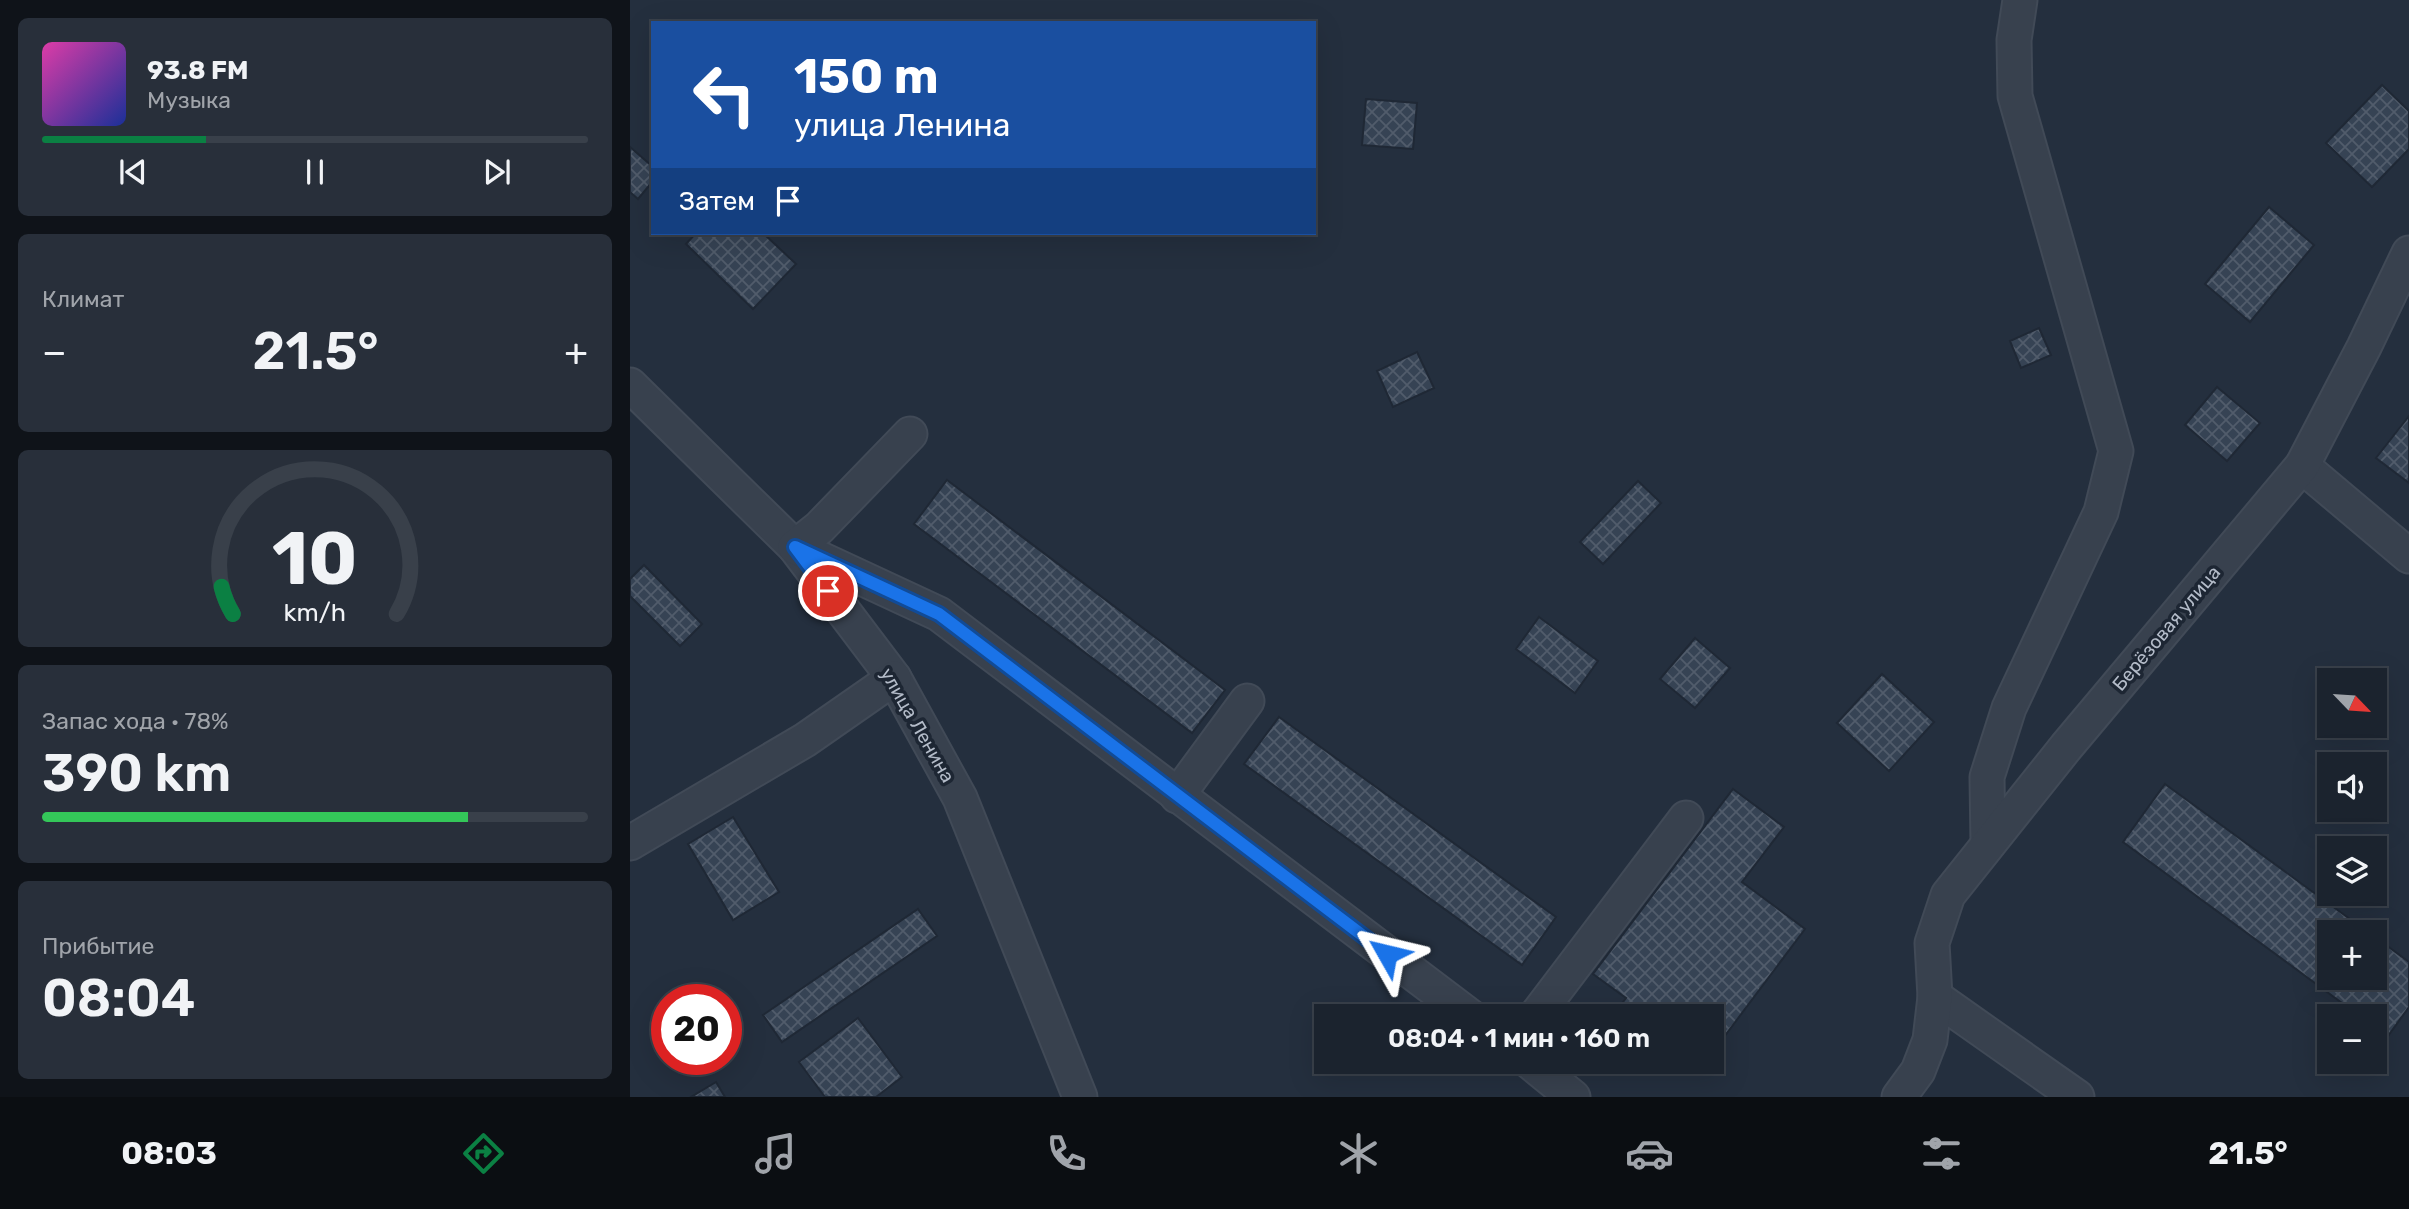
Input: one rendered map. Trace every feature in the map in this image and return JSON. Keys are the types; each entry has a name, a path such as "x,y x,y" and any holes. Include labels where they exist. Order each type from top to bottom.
{"street":[{"path":"1988,844 1987,777 2009,708 2101,512 2116,451 2015,96 2014,40 2020,0"},
{"name":"Берёзовая улица","path":"1899,1097 1918,1071 1930,1040 1935,997 1932,943 1948,895 2066,747 2302,466 2409,253"},
{"name":"улица Ленина","path":"630,385 795,547 894,678 960,798 1075,1095"},
{"path":"910,434 818,528 795,547 939,614 1454,1004"},
{"path":"2302,466 2409,556"},
{"path":"630,843 805,740 894,678"},
{"path":"1177,796 1247,701"},
{"path":"1545,1004 1686,818"},
{"path":"1935,997 2077,1097"},
{"path":"1545,1074 1573,1097"}],"building":[{"path":"2382,85 2409,111 2409,149 2372,187 2326,143"},
{"path":"1366,99 1417,103 1413,149 1362,145"},
{"path":"630,147 651,165 651,183 638,199 630,192"},
{"path":"2269,207 2314,245 2250,322 2205,284"},
{"path":"694,235 765,235 796,264 753,309 686,244"},
{"path":"2039,328 2051,355 2021,368 2010,341"},
{"path":"1417,352 1434,388 1393,407 1377,371"},
{"path":"2217,387 2260,423 2227,461 2185,425"},
{"path":"2409,416 2409,483 2376,458"},
{"path":"947,480 1225,690 1192,733 914,524"},
{"path":"1638,481 1661,503 1603,564 1580,542"},
{"path":"644,565 702,624 680,646 630,596 630,579"},
{"path":"1539,617 1598,661 1575,693 1516,649"},
{"path":"1695,638 1730,668 1695,708 1660,679"},
{"path":"1882,674 1934,722 1889,771 1837,723"},
{"path":"1279,717 1556,917 1522,965 1244,764"},
{"path":"2165,784 2317,895 2317,906 2332,906 2351,920 2317,920 2317,985 2123,842"},
{"path":"1733,789 1784,827 1742,882 1805,929 1724,1037 1724,1004 1622,1004 1626,998 1593,974"},
{"path":"733,817 779,892 733,920 688,844"},
{"path":"918,909 937,936 782,1042 763,1015"},
{"path":"2387,946 2409,962 2409,1007 2388,1036 2387,1004 2343,1004 2324,990 2387,990"},
{"path":"858,1018 902,1077 876,1097 825,1097 799,1062"},
{"path":"716,1082 725,1097 691,1097"}],"route":[{"path":"828,591 795,547 939,614 1387,954"}]}
